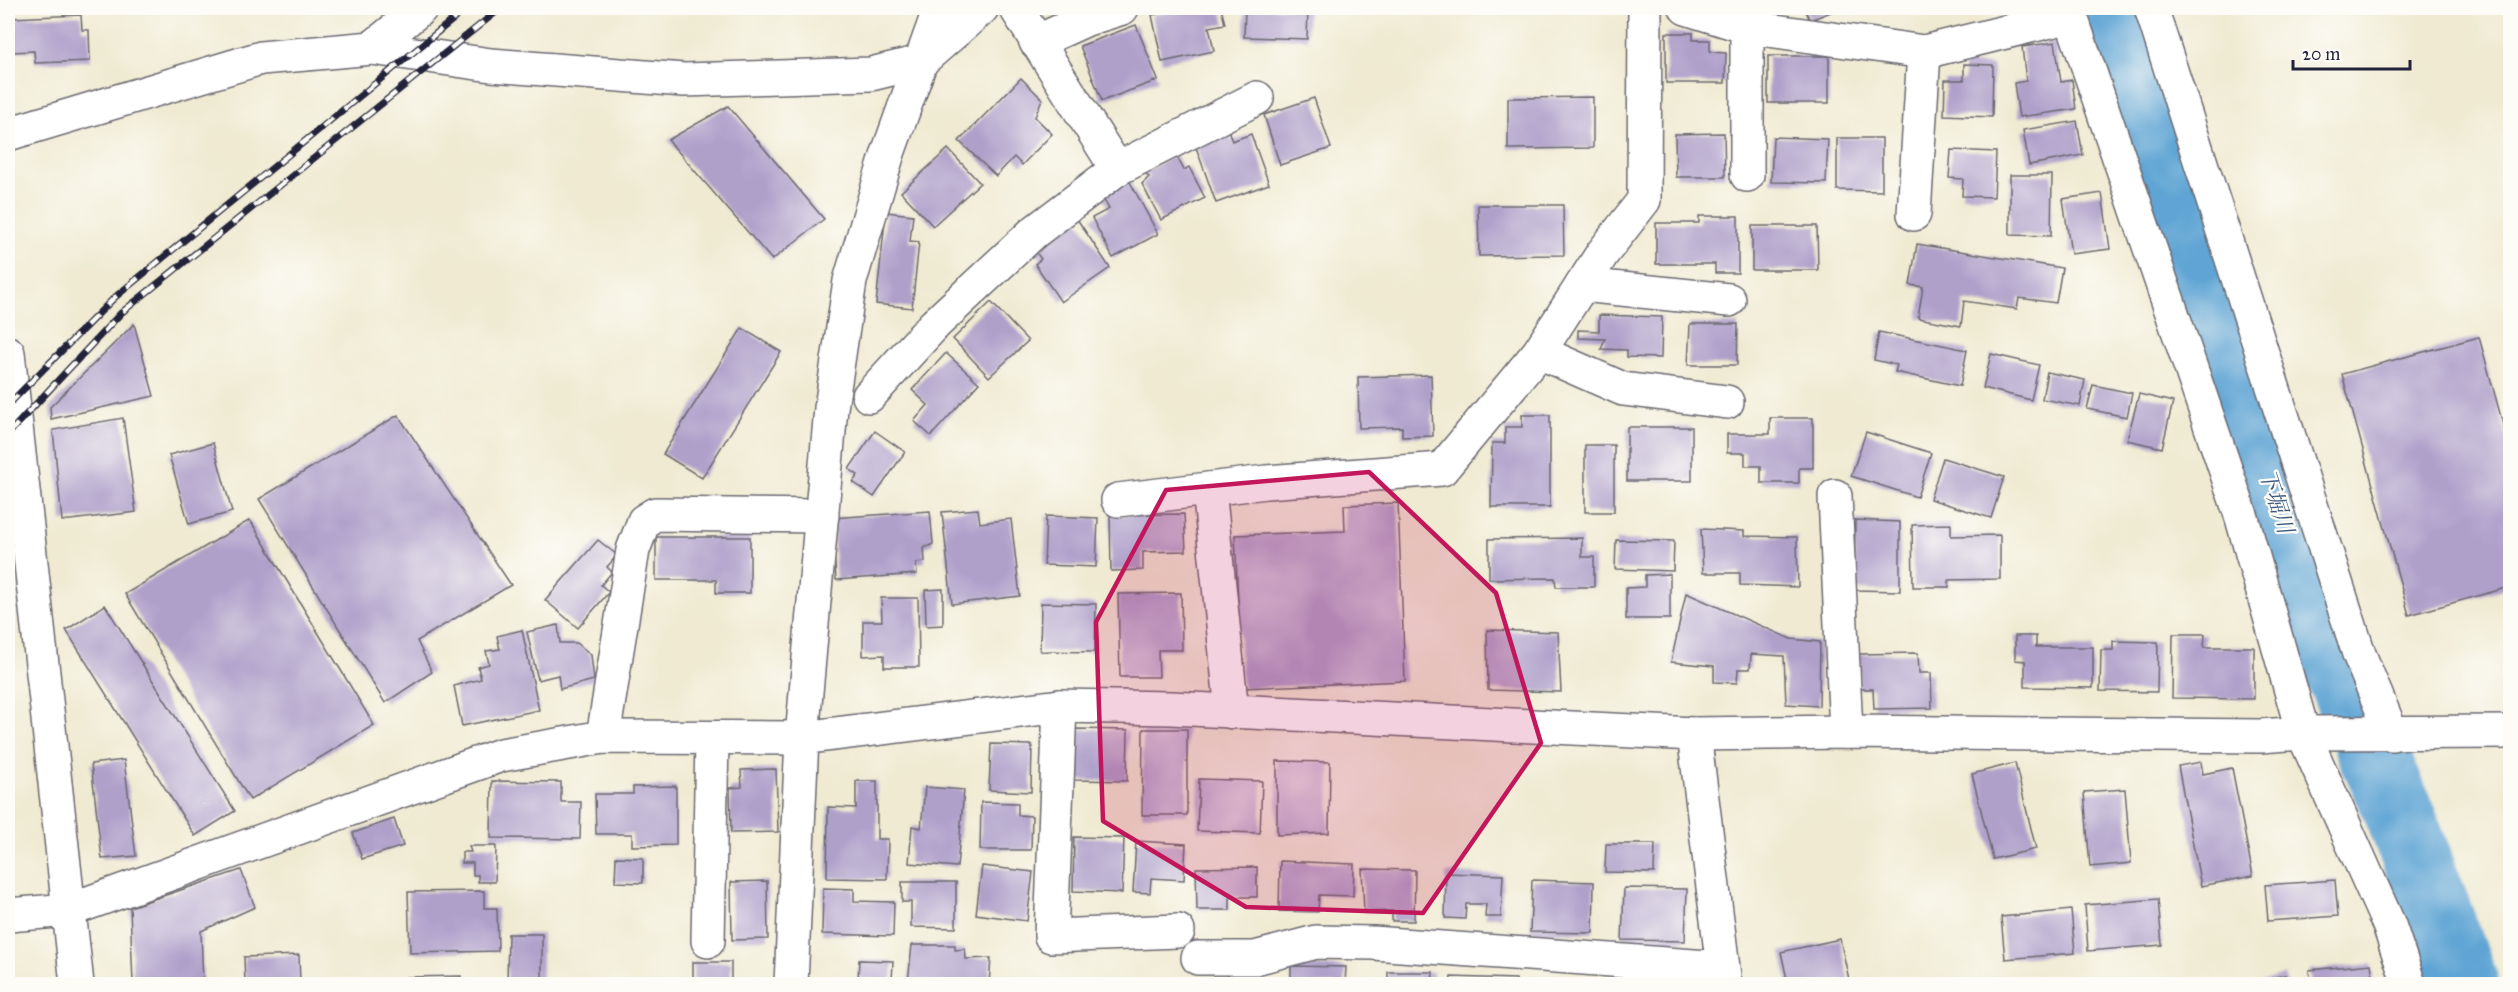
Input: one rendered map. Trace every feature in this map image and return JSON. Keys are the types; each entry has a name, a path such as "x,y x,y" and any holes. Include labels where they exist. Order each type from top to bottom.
{"street":[{"path":"372,48 421,8"},
{"path":"791,984 802,738 831,408 850,281 888,153 940,8"},
{"path":"8,134 261,58 372,48 491,64 684,80 871,74 920,62 982,8"},
{"path":"1016,8 1117,169"},
{"path":"1036,42 1087,19 1122,8"},
{"path":"1118,500 1266,482 1442,470 1539,352 1602,254 1644,200 1645,8"},
{"path":"1686,8 1747,27 1924,52 2069,12 2242,518 2313,734 2389,925 2409,984"},
{"path":"2151,8 2356,642 2392,734"},
{"path":"1747,27 1747,175"},
{"path":"1914,214 1924,52"},
{"path":"869,396 935,324 1033,233 1117,169 1257,98"},
{"path":"1582,285 1729,300"},
{"path":"1539,352 1623,389 1726,402"},
{"path":"8,353 77,984"},
{"path":"1209,489 1232,712"},
{"path":"1835,496 1846,732"},
{"path":"603,737 633,550 644,521 655,514 822,516"},
{"path":"14,916 69,910 501,755 603,737 802,738 1060,706 1171,708 1694,734 1846,732 2260,736 2511,732"},
{"path":"1060,706 1051,936 1178,931"},
{"path":"1198,958 1255,958 1316,942 1373,943 1723,976 1694,734"},
{"path":"708,942 712,738"}],"highlighted area":[{"path":"1369,472 1496,593 1541,743 1423,913 1246,907 1103,821 1096,622 1166,490"}],"building":[{"path":"1188,8 1221,8 1225,24 1209,27 1214,51 1162,62 1152,15"},
{"path":"1245,8 1308,8 1307,39 1244,37"},
{"path":"1804,8 1835,8 1836,10 1810,20"},
{"path":"81,15 82,30 89,30 90,61 35,63 34,51 12,52 11,18"},
{"path":"1136,25 1158,80 1102,101 1080,46"},
{"path":"1666,33 1693,33 1693,40 1710,40 1710,52 1726,53 1725,83 1666,83"},
{"path":"2055,42 2061,82 2072,80 2076,109 2019,117 2014,83 2026,81 2022,47"},
{"path":"1768,56 1829,56 1829,103 1768,103"},
{"path":"1964,64 1993,65 1992,117 1944,115 1945,80 1964,80"},
{"path":"1021,78 1042,99 1035,117 1052,134 1022,165 1014,157 996,176 959,141"},
{"path":"1593,97 1593,148 1508,149 1508,98"},
{"path":"1314,98 1331,148 1280,165 1264,115"},
{"path":"728,106 824,219 772,260 668,140"},
{"path":"2077,121 2083,155 2029,165 2023,130"},
{"path":"1227,127 1232,141 1251,134 1269,184 1216,203 1193,139"},
{"path":"1724,133 1725,177 1676,177 1675,134"},
{"path":"1773,137 1828,139 1826,183 1771,182"},
{"path":"1837,138 1882,138 1882,191 1837,190"},
{"path":"948,149 980,183 933,226 901,192"},
{"path":"1951,150 1996,152 1994,197 1962,196 1963,179 1949,178"},
{"path":"1176,155 1184,170 1189,167 1205,198 1161,220 1142,184 1149,177 1144,172"},
{"path":"2010,175 2052,175 2051,236 2010,235"},
{"path":"1129,180 1158,234 1113,258 1092,218 1109,209 1101,195"},
{"path":"2102,193 2110,249 2071,254 2063,199"},
{"path":"1478,205 1563,205 1564,255 1479,256"},
{"path":"886,212 913,215 910,241 919,242 912,308 876,304"},
{"path":"1075,216 1110,268 1061,302 1035,264 1041,259 1035,251 1050,241 1047,235"},
{"path":"1699,216 1738,216 1738,273 1715,273 1715,264 1656,264 1656,223 1699,223"},
{"path":"1752,226 1817,226 1818,270 1752,270"},
{"path":"1917,244 2062,268 2056,303 2019,298 2017,309 1964,301 1961,326 1918,318 1923,287 1910,285"},
{"path":"991,302 1028,341 989,377 953,339"},
{"path":"1599,315 1662,317 1661,358 1627,357 1627,350 1601,349 1605,339 1578,338 1578,330 1599,331"},
{"path":"134,324 154,396 51,419 50,407"},
{"path":"1690,324 1738,324 1737,365 1688,365"},
{"path":"742,328 781,352 702,478 663,454"},
{"path":"1879,332 1967,350 1960,386 1895,372 1897,365 1874,360"},
{"path":"2479,337 2510,450 2510,587 2409,615 2342,374"},
{"path":"946,353 979,383 931,436 914,421 928,405 912,390"},
{"path":"1991,354 2039,365 2031,400 1983,388"},
{"path":"2047,372 2085,380 2080,406 2042,399"},
{"path":"1431,375 1433,436 1402,437 1402,427 1359,428 1358,377"},
{"path":"2093,385 2132,393 2127,417 2087,409"},
{"path":"2139,394 2173,402 2162,448 2127,440"},
{"path":"398,415 511,585 417,641 432,672 385,703 259,499"},
{"path":"1522,415 1550,415 1550,507 1491,507 1492,443 1505,443 1505,427 1522,427"},
{"path":"123,418 136,512 62,521 53,430"},
{"path":"1770,418 1813,418 1813,468 1799,468 1799,483 1761,483 1761,466 1745,466 1745,453 1727,453 1727,434 1770,434"},
{"path":"1627,427 1692,427 1692,481 1627,481"},
{"path":"875,431 905,452 874,497 853,482 858,475 849,469"},
{"path":"1866,432 1931,453 1917,497 1851,476"},
{"path":"213,443 232,512 189,524 169,455"},
{"path":"1585,445 1614,445 1614,512 1585,512"},
{"path":"1943,458 2004,477 1991,518 1930,499"},
{"path":"1398,503 1405,681 1242,688 1235,535 1345,531 1344,505"},
{"path":"978,509 980,523 1011,519 1020,596 952,604 942,512"},
{"path":"930,511 933,544 924,548 925,562 916,563 917,574 836,580 832,518"},
{"path":"1184,514 1186,551 1143,552 1143,570 1111,571 1110,515"},
{"path":"1046,516 1098,518 1096,567 1044,565"},
{"path":"250,520 374,725 250,800 125,594"},
{"path":"1855,520 1900,522 1900,591 1854,590"},
{"path":"1951,524 1951,536 2000,535 2000,579 1949,580 1949,587 1913,587 1912,525"},
{"path":"1701,529 1744,531 1744,536 1797,537 1798,587 1740,585 1740,573 1703,573"},
{"path":"656,537 750,537 750,593 716,593 716,580 656,580"},
{"path":"1582,538 1582,557 1594,557 1594,587 1556,587 1555,578 1489,579 1489,539"},
{"path":"598,540 617,555 607,567 612,572 601,585 609,592 578,628 545,600"},
{"path":"1616,540 1674,541 1673,571 1615,569"},
{"path":"1670,574 1670,619 1626,619 1626,588 1645,587 1645,575"},
{"path":"943,589 943,625 926,626 925,590"},
{"path":"1181,593 1182,650 1158,650 1159,677 1120,677 1118,594"},
{"path":"1686,593 1791,639 1820,642 1819,706 1786,704 1784,656 1751,654 1750,669 1738,669 1737,683 1714,682 1714,666 1671,662"},
{"path":"881,598 918,598 919,667 884,667 884,655 863,656 863,621 882,621"},
{"path":"1041,603 1096,604 1095,652 1040,651"},
{"path":"105,605 235,811 195,836 66,630"},
{"path":"558,625 560,643 577,643 591,655 594,680 560,689 558,675 538,680 527,632"},
{"path":"522,630 539,710 462,726 454,686 481,679 478,667 489,664 486,651 500,649 497,636"},
{"path":"1487,630 1558,632 1561,692 1488,690"},
{"path":"2173,634 2205,634 2204,647 2254,647 2254,699 2172,698"},
{"path":"2015,636 2036,636 2036,647 2093,647 2093,688 2025,687 2025,661 2015,660"},
{"path":"2113,641 2158,642 2157,692 2100,691 2101,650 2113,650"},
{"path":"1918,653 1919,673 1931,673 1932,708 1874,709 1873,689 1859,689 1859,654"},
{"path":"1075,729 1128,730 1127,781 1074,780"},
{"path":"1143,729 1187,729 1187,815 1142,815"},
{"path":"991,744 1032,745 1031,792 989,790"},
{"path":"124,760 136,856 102,859 91,764"},
{"path":"1277,761 1330,762 1329,833 1277,835"},
{"path":"2201,762 2203,774 2232,768 2253,876 2201,886 2178,766"},
{"path":"2015,763 2036,849 1993,859 1972,774"},
{"path":"776,769 778,832 731,833 730,788 742,787 741,770"},
{"path":"1199,779 1262,781 1260,833 1197,831"},
{"path":"492,781 561,782 561,802 581,802 580,839 491,838"},
{"path":"856,781 877,781 877,839 888,839 887,879 827,878 828,807 856,808"},
{"path":"676,786 676,845 632,846 632,834 596,834 595,794 633,794 633,787"},
{"path":"925,787 964,790 957,867 909,863 912,826 921,828"},
{"path":"2125,789 2131,863 2090,867 2084,792"},
{"path":"981,802 1018,803 1018,815 1032,816 1031,850 980,850"},
{"path":"394,819 403,846 362,859 353,833"},
{"path":"1074,837 1124,838 1122,893 1073,891"},
{"path":"1136,841 1186,844 1184,880 1151,878 1150,893 1133,892"},
{"path":"1606,844 1655,844 1654,873 1605,872"},
{"path":"469,846 496,846 495,882 478,882 478,875 473,875 473,863 462,863 462,852 471,852"},
{"path":"616,857 643,858 643,883 615,882"},
{"path":"1280,861 1354,864 1353,896 1319,895 1318,912 1279,911"},
{"path":"982,866 1033,872 1027,921 976,914"},
{"path":"1257,867 1257,897 1230,897 1230,910 1197,910 1196,868"},
{"path":"1362,869 1415,870 1414,921 1392,921 1392,911 1364,912"},
{"path":"241,870 255,907 201,931 203,984 133,984 130,907"},
{"path":"1446,873 1503,875 1501,917 1485,917 1486,904 1466,904 1465,919 1445,918"},
{"path":"1532,880 1594,882 1593,933 1530,932"},
{"path":"2335,880 2338,916 2268,921 2265,885"},
{"path":"767,881 768,939 732,940 731,882"},
{"path":"902,882 956,882 956,928 911,927 911,902 902,902"},
{"path":"823,888 854,889 854,901 894,902 893,936 822,934"},
{"path":"1624,888 1687,889 1685,941 1622,940"},
{"path":"484,891 484,908 497,908 498,951 410,953 408,892"},
{"path":"2158,899 2162,945 2088,951 2085,905"},
{"path":"2071,910 2075,953 2005,959 2001,917"},
{"path":"508,934 542,934 542,984 507,984"},
{"path":"1840,939 1850,984 1788,984 1781,952"},
{"path":"912,945 955,945 955,950 965,949 966,959 991,958 989,984 908,982"},
{"path":"299,955 300,984 245,984 244,957"},
{"path":"859,960 893,961 892,981 858,979"},
{"path":"693,962 731,962 731,984 693,984"},
{"path":"2371,964 2374,984 2311,984 2309,970"},
{"path":"1291,966 1346,967 1345,984 1291,984"},
{"path":"1388,972 1433,972 1432,984 1388,984"},
{"path":"2285,975 2287,984 2250,984"},
{"path":"461,976 461,984 406,984 406,977"},
{"path":"1451,977 1516,979 1516,984 1450,984"}],"waterway":[{"name":"下堀川","path":"2114,8 2227,343 2298,565 2356,714 2397,807 2464,984"}],"railway":[{"path":"8,405 114,298 467,8"},
{"path":"8,434 121,313 501,8"}]}
